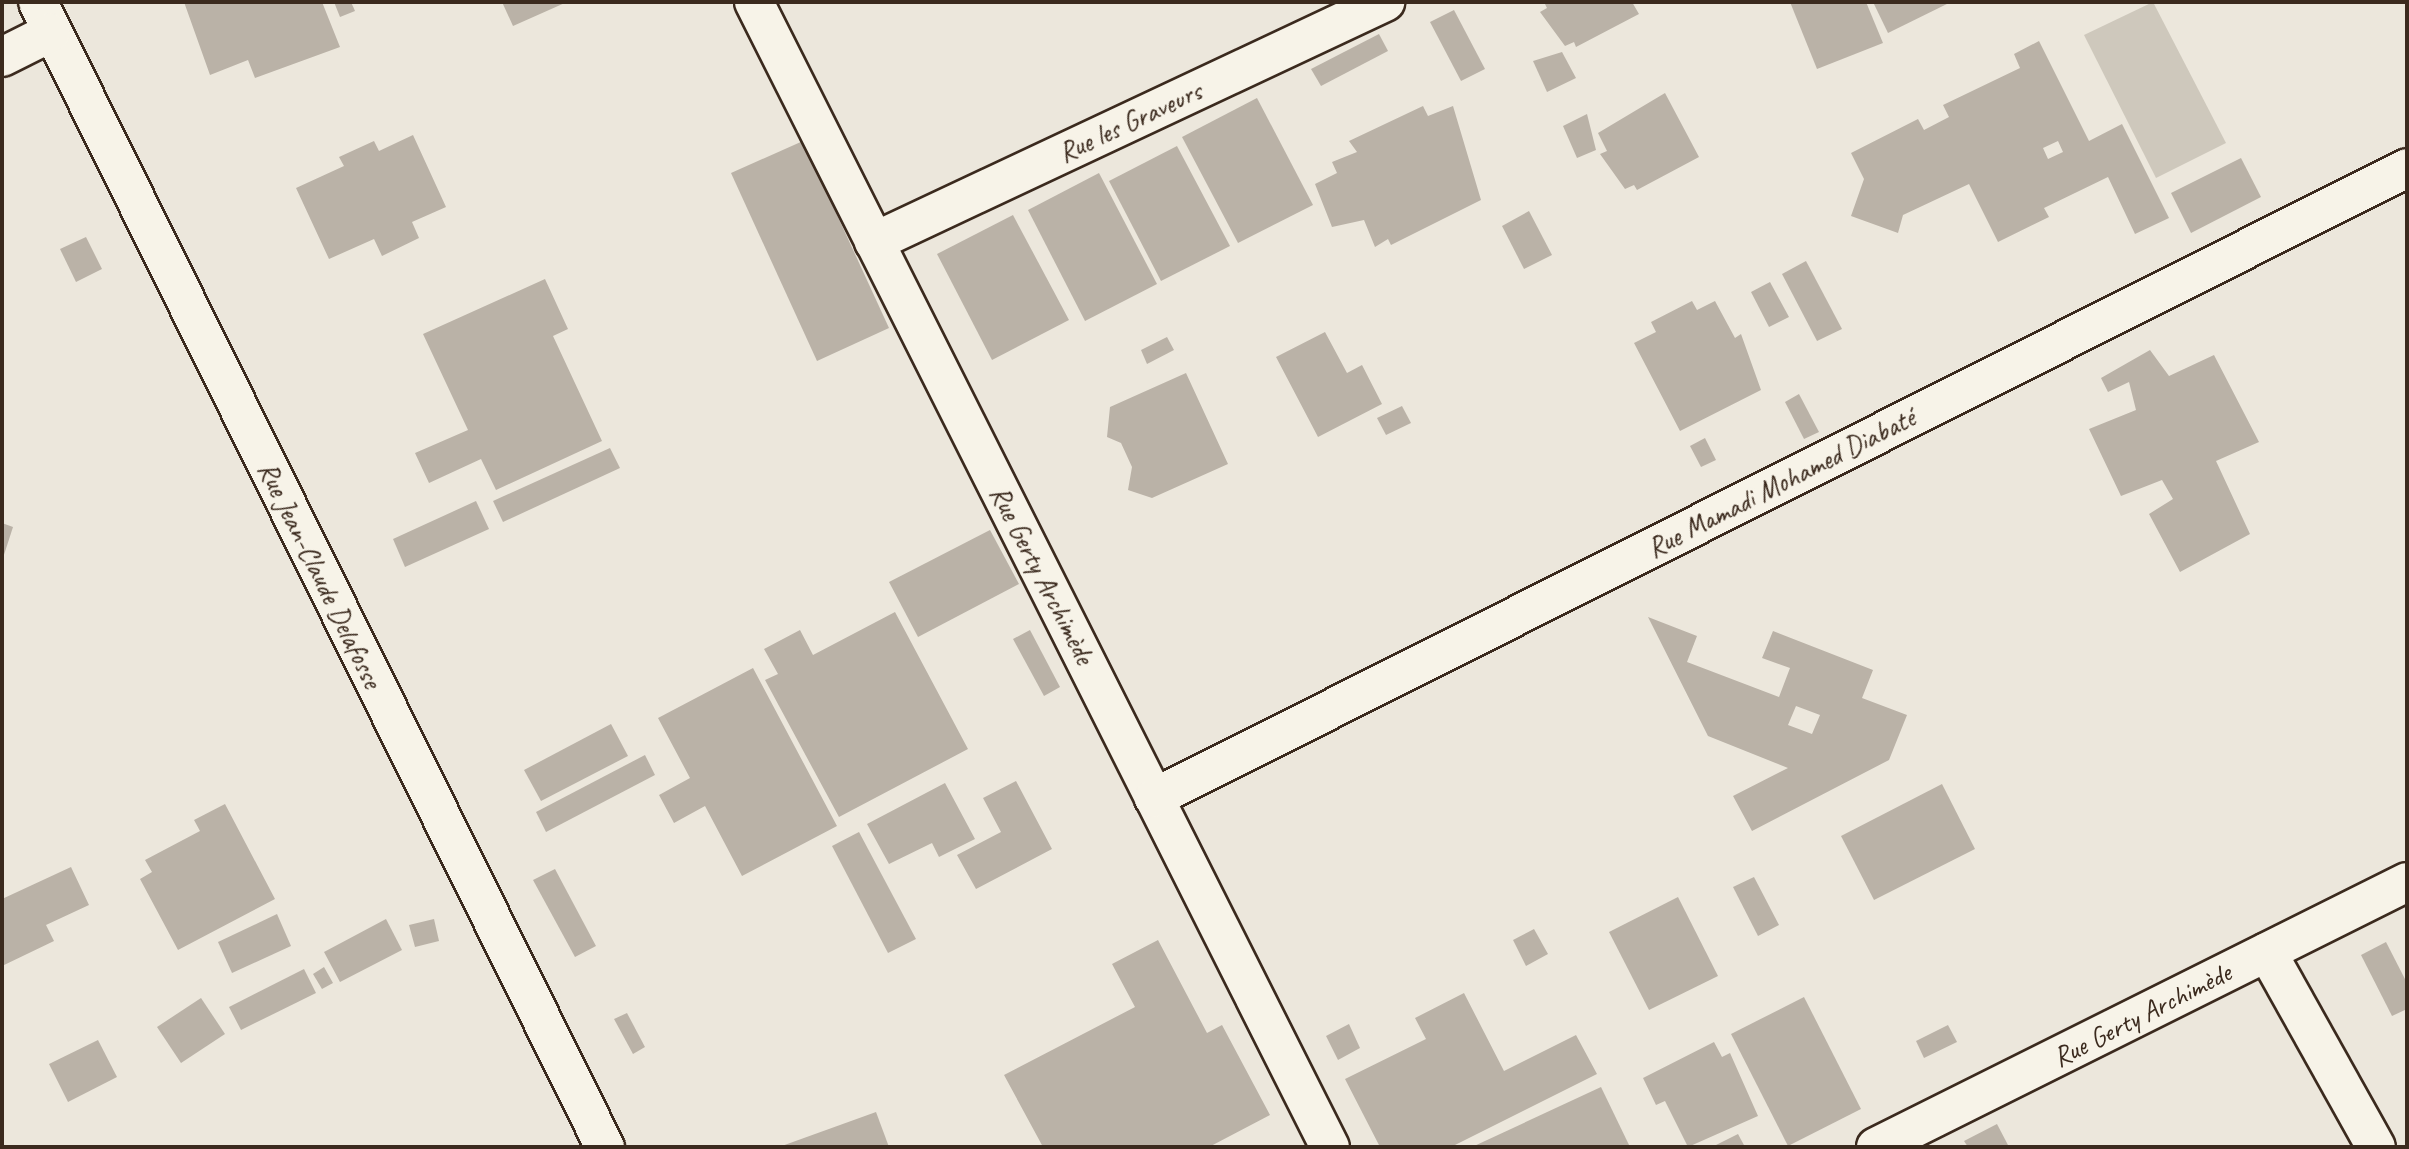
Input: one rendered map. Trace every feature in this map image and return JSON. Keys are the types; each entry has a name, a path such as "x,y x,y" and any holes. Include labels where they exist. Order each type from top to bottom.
{"street":[{"name":"Rue Gerty Archimède","path":"754,2 1329,1147"},
{"name":"Rue les Graveurs","path":"874,242 1385,2"},
{"path":"2,57 44,17"},
{"name":"Rue Jean-Claude Delafosse","path":"44,17 605,1147"},
{"name":"Rue Mamadi Mohamed Diabaté","path":"1154,799 2407,168"},
{"name":"Rue Gerty Archimède","path":"1877,1147 2407,882"},
{"path":"2267,952 2376,1147"}],"shaded area":[{"path":"2153,2 2226,143 2156,178 2084,35"}],"building":[{"path":"184,2 322,2 340,47 255,78 248,60 210,75"},
{"path":"334,2 351,2 355,11 340,17"},
{"path":"502,2 567,2 513,26"},
{"path":"1544,2 1632,2 1639,14 1576,47 1574,42 1565,46 1540,12 1547,8"},
{"path":"1790,2 1866,2 1883,43 1817,69"},
{"path":"1873,2 1951,2 1888,33"},
{"path":"1454,10 1485,69 1461,81 1430,22"},
{"path":"1379,34 1388,51 1321,86 1311,69"},
{"path":"2039,41 2089,141 2122,124 2169,218 2135,234 2108,177 2044,208 2049,217 1998,242 1969,184 1903,215 1898,233 1851,216 1864,179 1851,153 1918,119 1924,130 1949,117 1943,105 2020,68 2014,54","holes":["2058,141 2063,152 2048,159 2043,148"]},
{"path":"1562,52 1576,78 1547,92 1533,61"},
{"path":"1665,93 1699,157 1637,190 1634,185 1625,189 1600,154 1607,151 1598,133"},
{"path":"1257,98 1313,205 1238,243 1182,137"},
{"path":"1423,106 1428,116 1453,106 1481,200 1391,245 1388,239 1375,247 1364,220 1332,227 1315,184 1337,173 1332,162 1357,152 1349,141"},
{"path":"1587,114 1596,150 1577,158 1563,126"},
{"path":"413,135 446,207 412,222 419,238 382,256 374,239 329,259 296,188 344,166 339,157 374,141 379,151"},
{"path":"803,141 889,328 817,361 731,173"},
{"path":"1177,146 1230,246 1161,281 1109,181"},
{"path":"2241,158 2261,197 2191,233 2171,193"},
{"path":"1099,173 1157,284 1085,321 1028,210"},
{"path":"1529,211 1552,255 1524,269 1502,226"},
{"path":"1013,215 1069,320 992,360 937,254"},
{"path":"86,237 102,269 76,282 60,249"},
{"path":"1806,261 1842,329 1817,341 1782,274"},
{"path":"545,279 568,329 553,336 602,441 496,490 481,459 429,483 415,453 468,430 423,334"},
{"path":"1770,282 1789,317 1769,327 1751,292"},
{"path":"1692,301 1697,310 1715,301 1735,338 1741,334 1761,390 1680,431 1634,343 1656,332 1651,322"},
{"path":"1325,332 1347,373 1362,365 1382,404 1318,437 1276,357"},
{"path":"1167,337 1174,350 1147,364 1141,350"},
{"path":"2150,350 2169,376 2214,355 2259,442 2216,461 2250,534 2180,572 2149,514 2173,499 2162,480 2121,496 2089,429 2136,410 2129,382 2108,392 2101,378"},
{"path":"1186,373 1228,464 1152,498 1128,490 1132,467 1121,443 1107,437 1110,407"},
{"path":"1799,394 1819,432 1804,439 1785,402"},
{"path":"1402,406 1411,423 1386,435 1377,418"},
{"path":"1705,438 1716,460 1701,467 1690,446"},
{"path":"610,448 620,468 503,522 493,501"},
{"path":"476,501 489,529 405,567 393,539"},
{"path":"2,523 13,527 2,561"},
{"path":"990,530 1019,584 918,637 889,582"},
{"path":"895,612 968,749 839,817 765,680 778,674 764,649 800,630 813,655"},
{"path":"1648,617 1697,636 1687,662 1779,697 1790,668 1762,658 1773,631 1873,670 1862,698 1907,715 1889,760 1752,831 1733,796 1788,768 1708,736","holes":["1796,706 1820,715 1812,734 1788,725"]},
{"path":"1030,630 1060,687 1044,696 1013,639"},
{"path":"753,668 837,826 742,876 705,806 674,823 659,795 690,778 658,718"},
{"path":"611,724 628,756 541,801 524,770"},
{"path":"645,755 655,775 546,832 536,812"},
{"path":"1016,781 1052,849 976,889 957,855 1001,832 983,798"},
{"path":"945,783 975,839 939,857 932,843 889,864 867,824"},
{"path":"1942,784 1975,849 1874,900 1841,836"},
{"path":"225,804 275,899 178,950 140,879 152,872 145,860 200,831 194,820"},
{"path":"859,832 916,939 888,953 832,846"},
{"path":"71,867 89,905 46,925 54,941 2,966 2,899"},
{"path":"555,869 596,946 575,957 533,880"},
{"path":"1754,877 1779,925 1758,936 1733,887"},
{"path":"1678,897 1718,976 1649,1010 1609,932"},
{"path":"277,914 291,946 232,973 218,942"},
{"path":"386,919 402,950 340,982 324,952"},
{"path":"434,919 439,941 415,947 409,925"},
{"path":"1534,929 1548,954 1526,966 1513,940"},
{"path":"1158,940 1207,1033 1222,1025 1270,1115 1209,1147 1043,1147 1004,1075 1135,1007 1112,964"},
{"path":"2386,942 2407,983 2407,1009 2392,1016 2361,955"},
{"path":"324,967 333,983 322,989 313,974"},
{"path":"304,969 316,993 241,1030 229,1007"},
{"path":"1464,993 1504,1071 1576,1035 1597,1074 1451,1147 1380,1147 1345,1079 1426,1039 1415,1018"},
{"path":"1804,997 1861,1109 1788,1146 1731,1034"},
{"path":"201,998 225,1034 181,1063 157,1027"},
{"path":"627,1013 645,1047 633,1054 614,1019"},
{"path":"1349,1024 1360,1048 1338,1060 1326,1036"},
{"path":"1948,1025 1957,1042 1924,1058 1916,1041"},
{"path":"98,1040 117,1077 68,1102 49,1064"},
{"path":"1714,1042 1722,1057 1730,1053 1758,1116 1688,1147 1665,1101 1656,1105 1643,1078"},
{"path":"1601,1087 1630,1147 1472,1147"},
{"path":"876,1112 889,1147 779,1147"},
{"path":"1997,1124 2009,1147 1968,1147 1964,1141"},
{"path":"1738,1134 1745,1147 1712,1147"}]}
